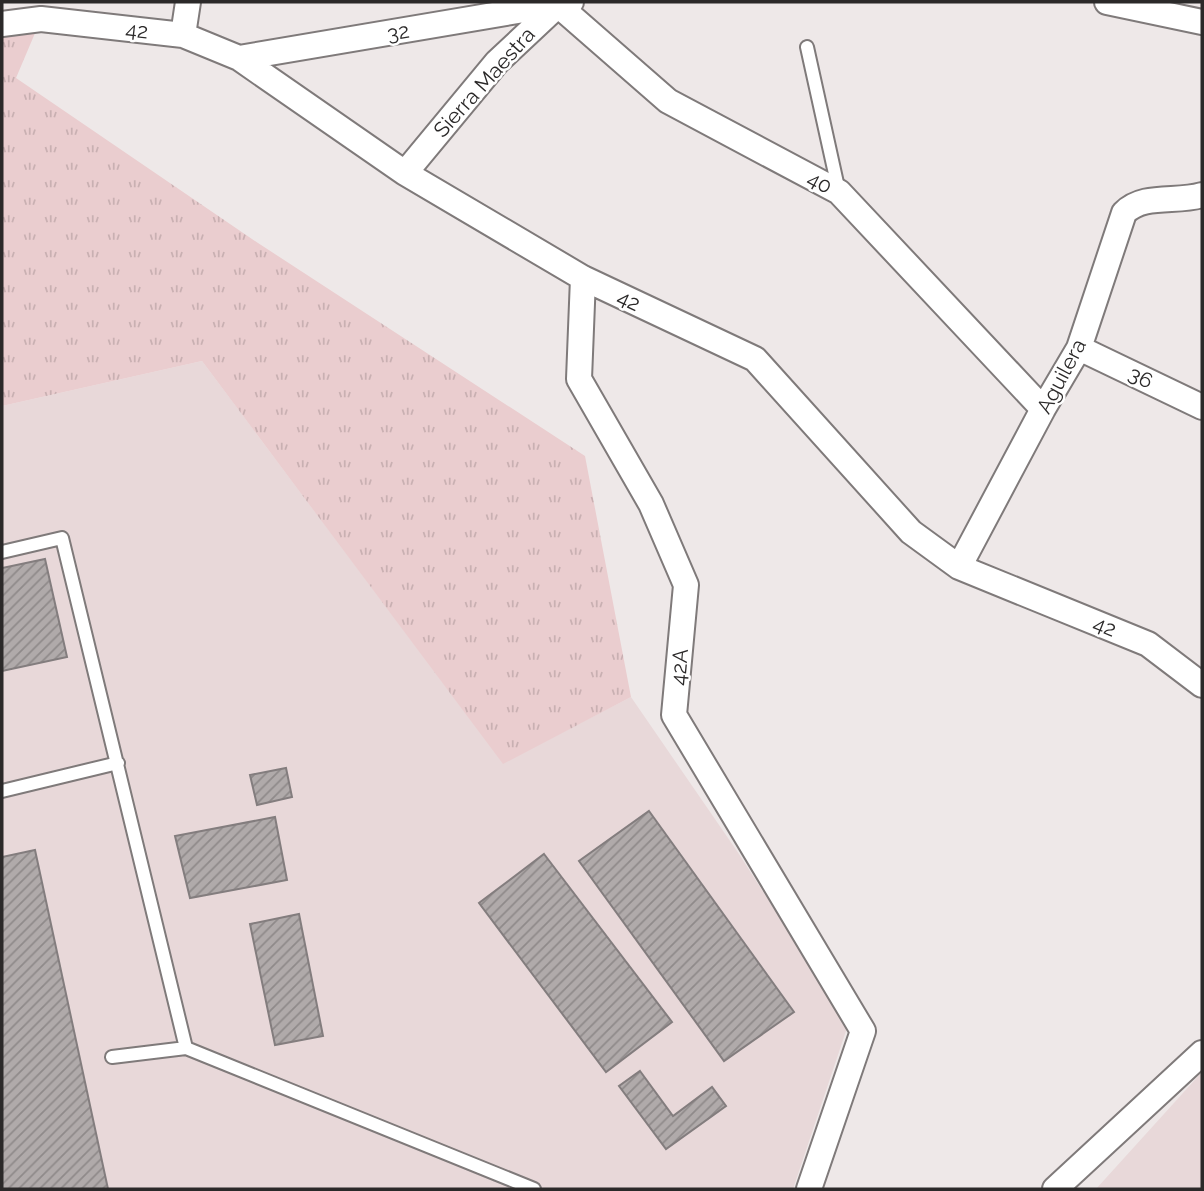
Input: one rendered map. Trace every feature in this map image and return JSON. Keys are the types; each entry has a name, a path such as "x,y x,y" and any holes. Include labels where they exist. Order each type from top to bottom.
{"street":[{"path":"183,34 188,2"},
{"path":"1107,2 1202,22"},
{"name":"32","path":"239,58 564,3"},
{"name":"Sierra Maestra","path":"405,173 497,62 564,3"},
{"name":"40","path":"564,3 668,102 839,192 1042,409"},
{"name":"42","path":"2,23 41,19 183,34 239,58 405,173 583,278 755,359 911,532 959,567 1148,644 1202,685"},
{"name":"Aguilera","path":"959,567 1042,409 1079,348 1124,213 1131,205 1142,201 1189,199 1202,195"},
{"name":"42A","path":"583,278 579,379 651,504 686,585 674,715 863,1031 809,1189"},
{"name":"36","path":"1079,348 1202,407"},
{"path":"1055,1189 1202,1053"}],"lane":[{"path":"807,47 839,192"},
{"path":"2,552 62,538 186,1048"},
{"path":"2,791 118,763"},
{"path":"112,1057 186,1048 534,1189"}],"shaded area":[{"path":"202,361 503,763 631,697 739,854 848,1025 793,1189 2,1189 2,406"},
{"path":"1202,1072 1202,1189 1096,1189"}],"green space":[{"path":"2,14 41,19 16,78 258,243 585,456 631,697 503,764 202,361 2,406"}],"building":[{"path":"45,559 67,657 2,671 2,568"},
{"path":"286,768 292,797 257,805 250,775"},
{"path":"649,811 794,1012 724,1061 579,861"},
{"path":"275,817 287,880 190,898 175,836"},
{"path":"35,850 108,1189 2,1189 2,857"},
{"path":"544,854 672,1022 606,1072 479,903"},
{"path":"299,914 323,1036 275,1045 250,924"},
{"path":"640,1071 673,1116 712,1087 726,1106 666,1149 619,1086"}]}
